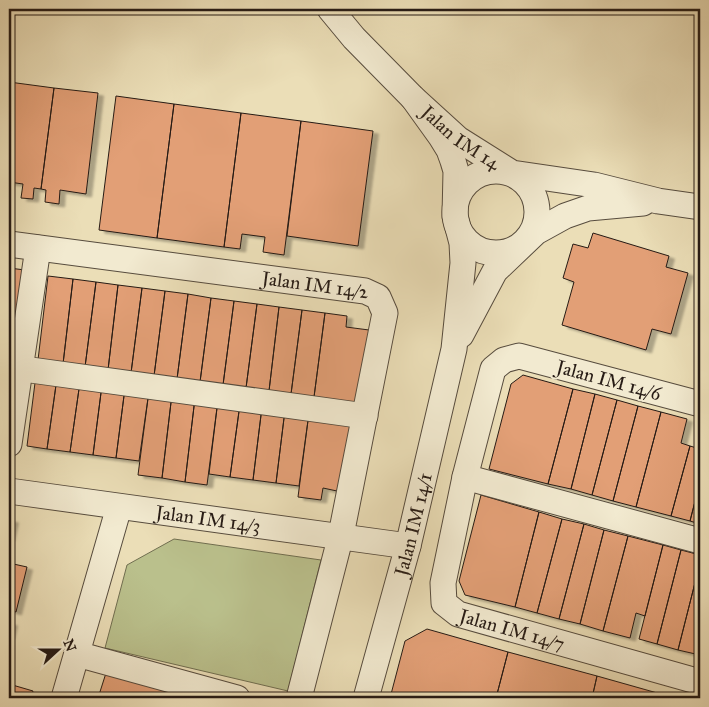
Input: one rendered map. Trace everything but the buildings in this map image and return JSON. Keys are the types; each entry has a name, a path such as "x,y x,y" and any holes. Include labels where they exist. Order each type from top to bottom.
{"street":[{"name":"Jalan IM 14","path":"330,9 354,38 413,98 458,138 512,174"},
{"name":"Jalan IM 14","path":"413,98 441,137 453,161 456,172 455,216"},
{"path":"454,349 463,263 462,243 455,216 456,202 462,189 472,179 484,172 498,170 512,174 594,185 658,201 700,207"},
{"path":"454,349 492,276 534,229 537,203 532,190 523,180 512,174"},
{"path":"455,216 459,229 467,241 478,249 491,253 504,252 516,248 549,224 582,210 658,201"},
{"name":"Jalan IM 14/2","path":"9,244 365,291 378,297 385,313 341,535"},
{"path":"9,444 14,368 38,248"},
{"name":"Jalan IM 14/1","path":"366,698 408,546 454,349"},
{"name":"Jalan IM 14/6","path":"519,356 700,404"},
{"name":"Jalan IM 14/7","path":"519,356 504,360 493,369 465,478 443,583 444,603 458,614 700,682"},
{"path":"14,368 365,416"},
{"path":"465,478 700,541"},
{"name":"Jalan IM 14/3","path":"9,492 119,508 341,535 408,546"},
{"path":"64,698 119,508"},
{"path":"299,698 341,535"},
{"path":"77,654 189,692 237,698"}],"green space":[{"path":"174,539 321,560 288,691 105,648 127,565"}]}
